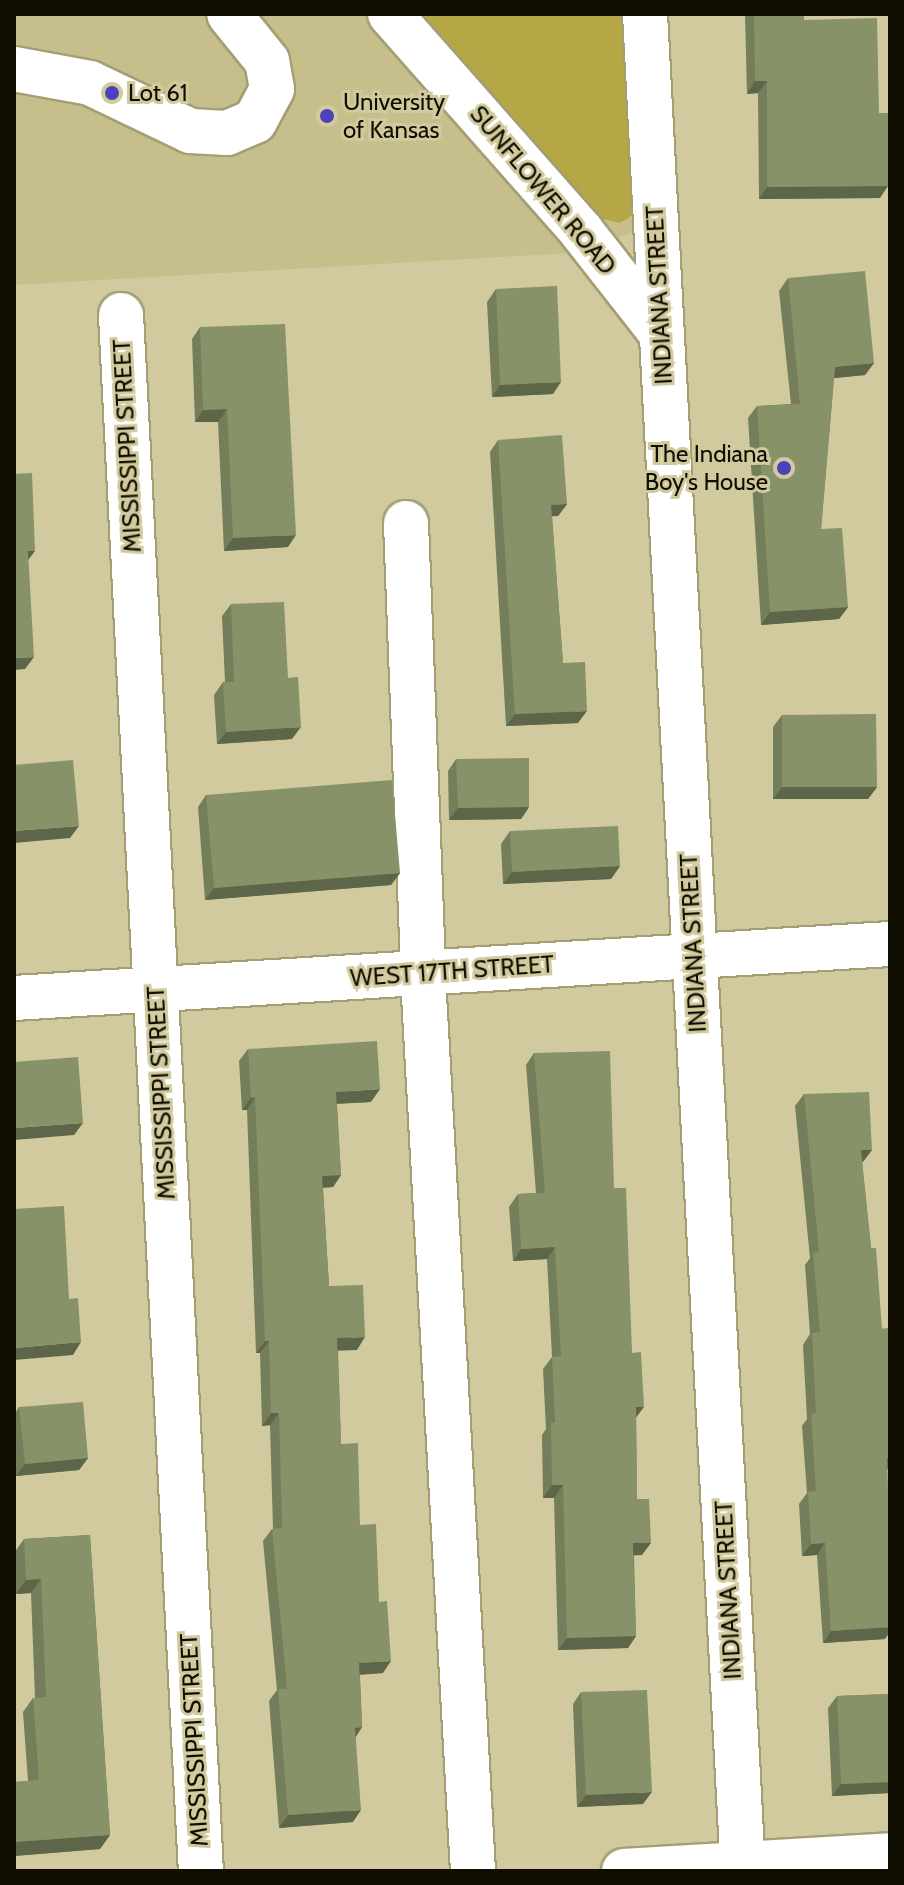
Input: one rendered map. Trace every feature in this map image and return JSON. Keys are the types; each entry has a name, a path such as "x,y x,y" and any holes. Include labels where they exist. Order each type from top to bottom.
{"street":[{"path":"14,69 90,83 190,131 227,133 255,121 272,89 267,61 229,14"},
{"name":"SUNFLOWER ROAD","path":"390,14 581,231 661,333"},
{"name":"INDIANA STREET","path":"645,14 743,1867"},
{"name":"MISSISSIPPI STREET","path":"121,315 201,1871"},
{"path":"406,523 424,973 473,1871"},
{"name":"WEST 17TH STREET","path":"14,998 890,944"},
{"path":"624,1871 743,1867 890,1855"}],"shaded area":[{"name":"University of Kansas","path":"14,14 635,14 640,230 571,253 14,285"},
{"path":"423,14 625,14 635,206 629,218 619,223 600,218"}],"building":[{"path":"754,14 803,14 804,20 877,18 879,113 888,113 888,186 767,187 767,81 755,81"},
{"path":"865,271 874,363 835,367 821,529 842,528 848,607 770,612 757,406 800,404 788,278"},
{"path":"557,286 561,382 500,385 496,289"},
{"path":"285,324 296,535 233,538 227,409 203,410 200,327"},
{"path":"562,435 567,504 551,505 563,663 585,662 587,711 515,714 498,440"},
{"path":"32,473 35,551 28,551 34,657 14,658 14,474"},
{"path":"284,602 288,678 298,677 301,727 226,732 223,682 234,682 231,604"},
{"path":"876,714 877,787 782,787 782,715"},
{"path":"529,758 529,807 458,808 456,759"},
{"path":"73,760 79,826 14,831 14,765"},
{"path":"392,780 400,873 214,888 206,795"},
{"path":"618,826 620,866 512,872 510,831"},
{"path":"377,1041 380,1089 336,1092 341,1175 322,1176 329,1286 363,1285 365,1337 337,1338 341,1444 358,1443 360,1525 376,1524 379,1602 387,1601 391,1661 359,1663 362,1727 355,1728 361,1810 288,1815 278,1689 287,1689 272,1529 282,1528 279,1413 271,1413 255,1097 251,1098 248,1049"},
{"path":"610,1051 614,1188 626,1188 632,1353 641,1352 644,1407 636,1407 637,1499 649,1499 651,1543 633,1543 636,1636 567,1638 563,1485 552,1485 551,1423 555,1423 552,1357 561,1356 555,1247 521,1249 518,1194 545,1193 534,1053"},
{"path":"78,1057 83,1123 14,1128 14,1062"},
{"path":"869,1092 872,1150 861,1150 871,1248 876,1248 882,1329 890,1328 890,1458 887,1458 890,1627 831,1631 825,1543 811,1544 808,1492 816,1491 811,1414 816,1413 812,1333 820,1332 813,1253 819,1252 804,1094"},
{"path":"64,1206 69,1299 78,1298 81,1342 14,1348 14,1209"},
{"path":"83,1402 88,1458 25,1464 19,1407"},
{"path":"90,1535 110,1835 14,1842 14,1782 39,1780 33,1698 46,1697 41,1579 26,1580 24,1539"},
{"path":"647,1690 652,1792 586,1795 581,1692"},
{"path":"890,1694 890,1782 841,1784 837,1696"}],"place":[{"name":"Lot 61","path":"112,93"},
{"name":"University of Kansas","path":"327,116"},
{"name":"The Indiana Boy's House","path":"784,468"}]}
